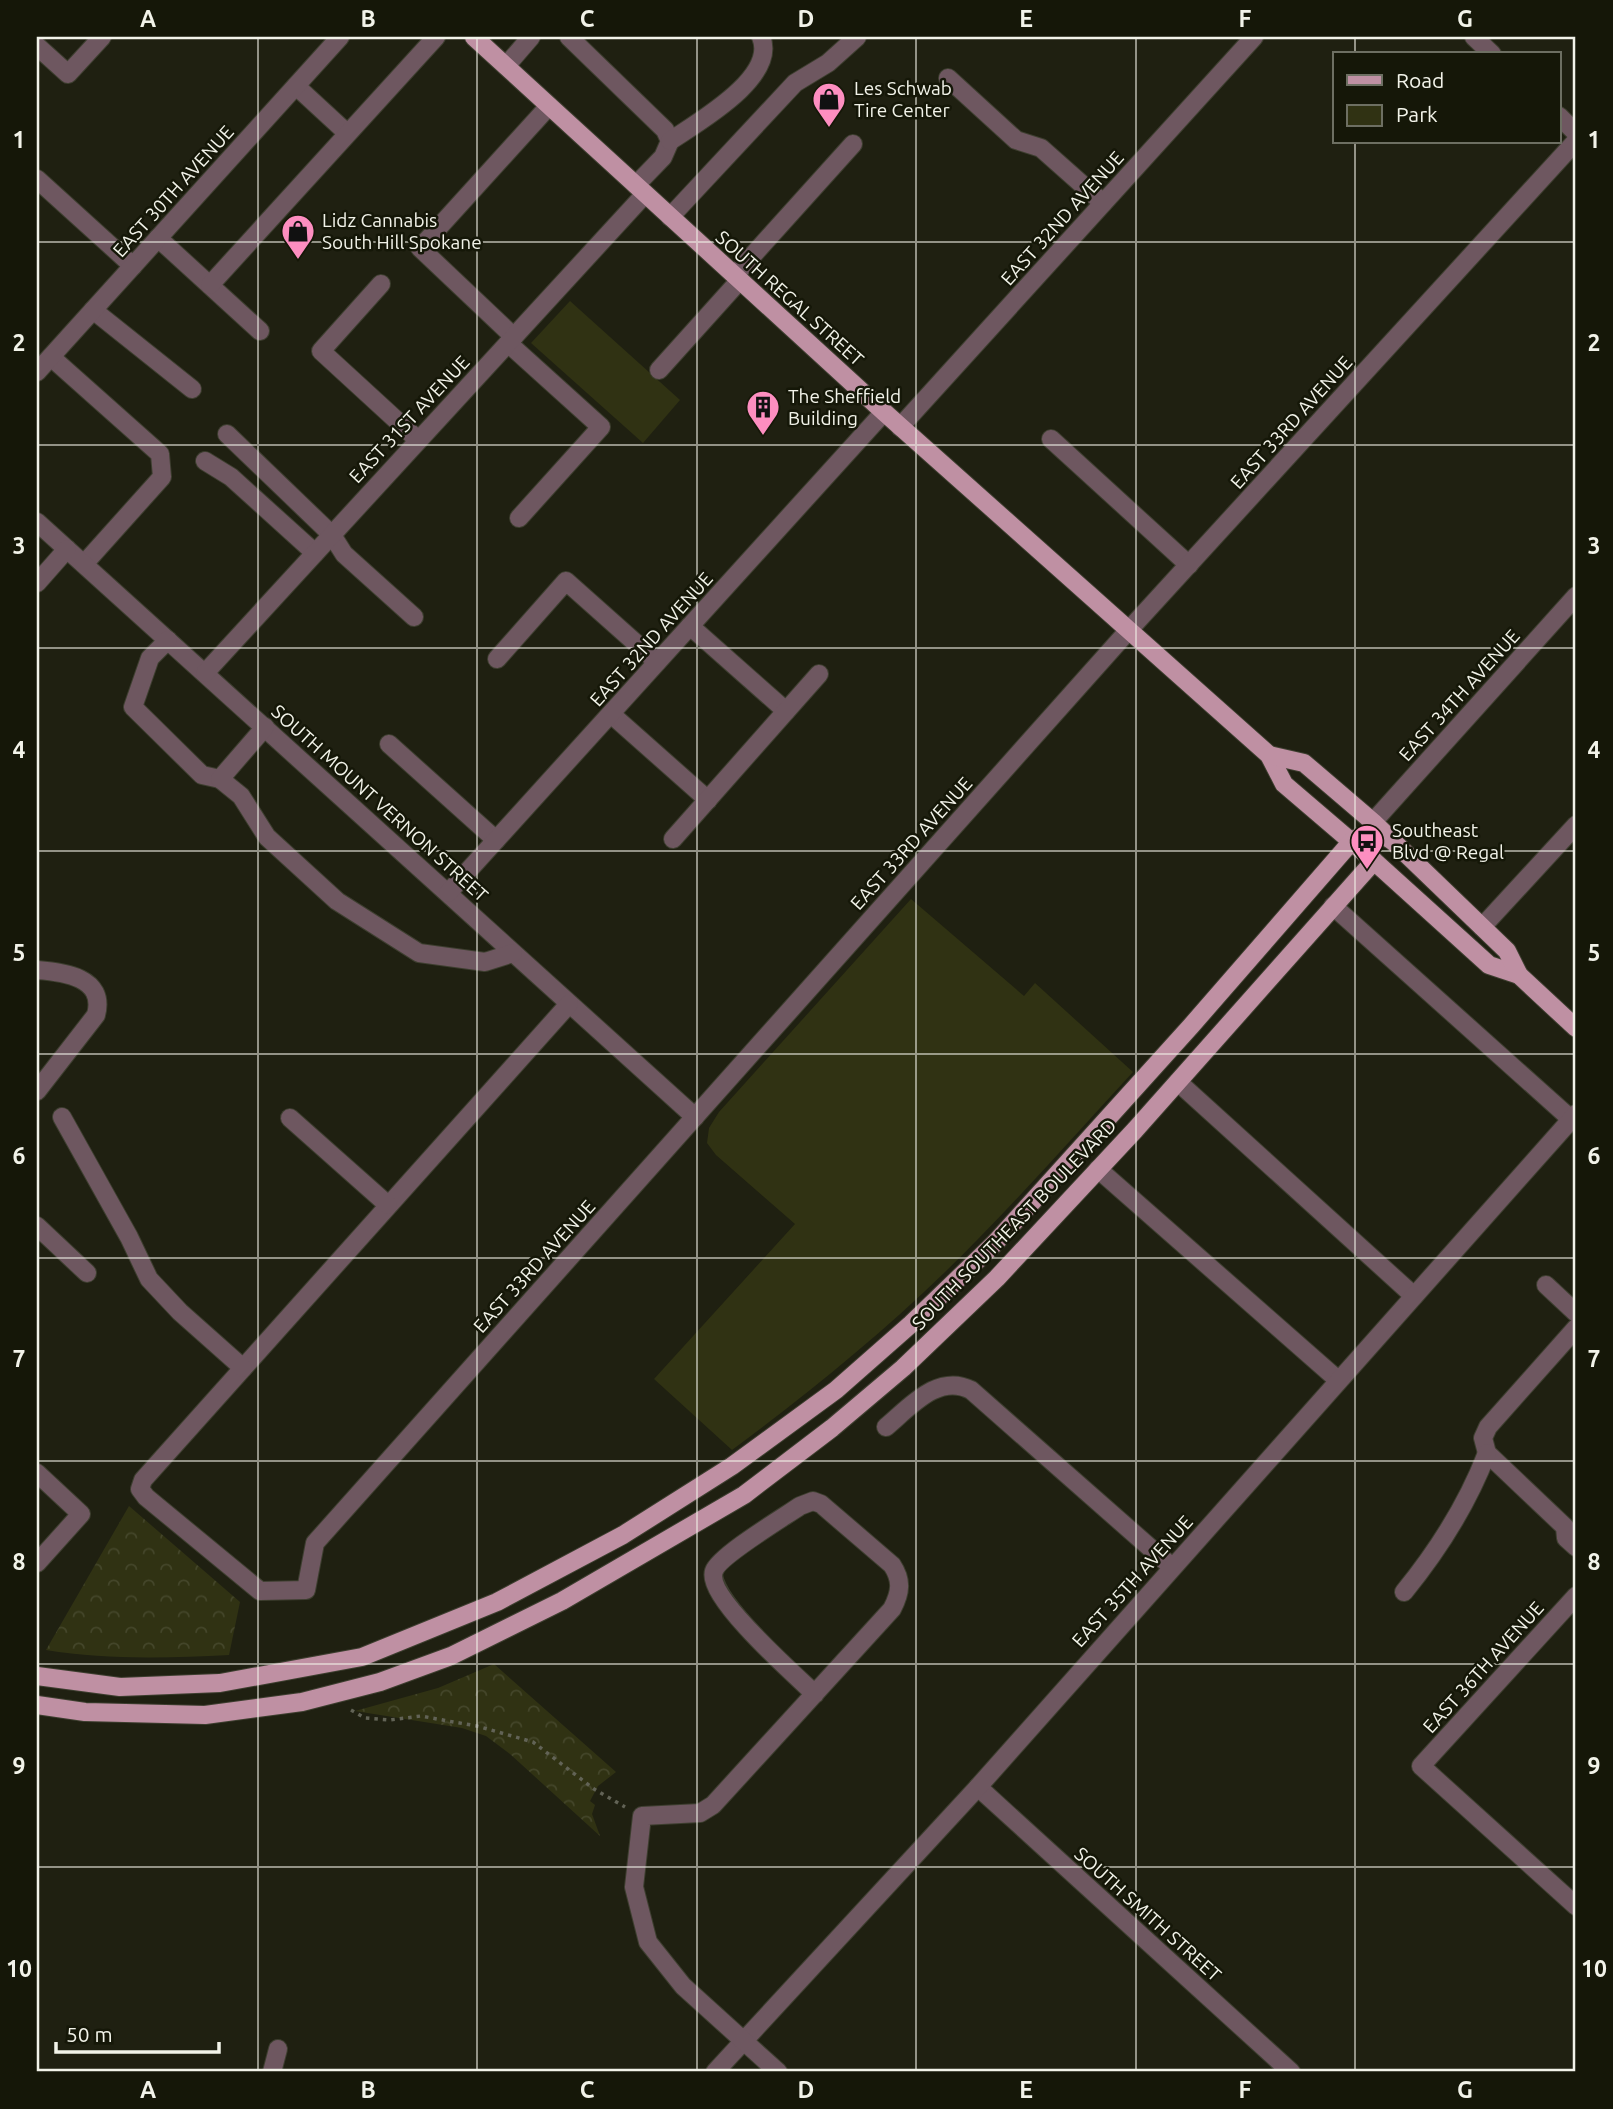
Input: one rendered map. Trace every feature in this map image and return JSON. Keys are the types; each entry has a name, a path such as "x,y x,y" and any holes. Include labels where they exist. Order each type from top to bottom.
{"main road":[{"name":"SOUTH REGAL STREET","path":"474,37 884,412 1269,755 1284,784 1489,965 1519,975"},
{"name":"SOUTH REGAL STREET","path":"1269,755 1304,763 1371,828 1393,841 1507,951 1519,975 1576,1028"},
{"path":"1352,842 1371,828 1374,861"},
{"name":"SOUTH SOUTHEAST BOULEVARD","path":"37,1676 120,1686 220,1683 362,1657 497,1602 623,1535 721,1473 836,1390 911,1324 995,1243 1352,842"},
{"name":"SOUTH SOUTHEAST BOULEVARD","path":"37,1705 85,1712 205,1715 302,1702 380,1682 451,1656 562,1601 744,1495 832,1428 903,1368 998,1278 1178,1082 1374,861"}],"street":[{"name":"EAST 30TH AVENUE","path":"37,372 340,37"},
{"path":"209,285 436,37"},
{"path":"506,65 531,37"},
{"path":"569,37 665,130 670,141 743,87 761,66 764,44 761,37"},
{"path":"670,217 795,83 828,63 856,37"},
{"name":"EAST 32ND AVENUE","path":"901,427 1254,37"},
{"path":"1474,37 1490,52"},
{"path":"37,46 68,74 99,38"},
{"path":"948,78 1016,140 1041,148 1103,204"},
{"path":"296,86 347,132"},
{"path":"519,518 601,427 420,248 549,106"},
{"path":"1560,117 1576,133"},
{"name":"EAST 31ST AVENUE","path":"205,673 511,340 640,190 663,157 670,141"},
{"name":"EAST 33RD AVENUE","path":"243,1368 143,1480 140,1489 146,1497 260,1591 306,1590 315,1543 1129,631 1576,141"},
{"path":"659,370 853,144"},
{"path":"37,178 133,266"},
{"path":"158,238 260,331"},
{"path":"381,284 321,351 418,440"},
{"path":"93,310 192,389"},
{"path":"51,357 160,454 162,477 84,564"},
{"name":"EAST 32ND AVENUE","path":"448,893 884,412"},
{"path":"227,434 332,535 344,554 414,617"},
{"path":"1051,439 1189,565"},
{"path":"205,461 231,477 315,553"},
{"name":"SOUTH MOUNT VERNON STREET","path":"37,522 695,1117"},
{"path":"37,583 67,549"},
{"path":"497,659 566,581 657,662"},
{"name":"EAST 34TH AVENUE","path":"1371,828 1576,596"},
{"path":"690,626 786,711"},
{"path":"168,640 150,658 133,707 202,775 220,779 241,796 267,836 337,901 419,953 485,962 513,953"},
{"path":"673,839 819,674"},
{"path":"611,714 708,800"},
{"path":"220,779 265,727"},
{"path":"388,744 496,840"},
{"path":"1482,927 1576,825"},
{"path":"1333,906 1574,1117"},
{"path":"37,970 66,972 74,976 91,989 99,1005 96,1015 37,1091"},
{"path":"62,1117 129,1237 149,1279 180,1312 243,1368 569,1004"},
{"path":"1178,1082 1414,1296"},
{"name":"EAST 35TH AVENUE","path":"715,2072 978,1787 1574,1117"},
{"path":"290,1118 388,1205"},
{"path":"1098,1169 1338,1380"},
{"path":"37,1226 87,1273"},
{"path":"1546,1285 1576,1313"},
{"path":"1576,1328 1488,1427 1483,1438 1487,1453 1571,1526 1566,1538 1576,1547"},
{"path":"886,1427 931,1391 945,1385 960,1384 971,1390 1172,1567"},
{"path":"1404,1592 1429,1561 1473,1491 1487,1453"},
{"path":"37,1474 81,1514 38,1557"},
{"path":"778,2072 683,1986 648,1942 634,1887 642,1816 700,1813 713,1805 892,1609 898,1598 898,1574 892,1565 821,1504 814,1501 800,1506 725,1558 714,1571 713,1578 745,1626 815,1693"},
{"name":"EAST 36TH AVENUE","path":"1576,1596 1420,1766 1576,1906"},
{"name":"SOUTH SMITH STREET","path":"978,1787 1291,2072"},
{"path":"272,2072 278,2049"}],"path":[{"path":"325,1696 365,1718 390,1720 421,1716 477,1726 533,1742 594,1789 642,1816"}],"green space":[{"path":"570,301 680,400 643,443 531,343"},
{"path":"911,899 1024,996 1035,983 1133,1072 993,1224 919,1297 841,1365 732,1450 654,1379 795,1224 716,1155 707,1143 709,1128 719,1112"},
{"path":"129,1506 240,1602 229,1655 114,1657 46,1650"},
{"path":"494,1664 616,1772 598,1786 590,1801 595,1805 592,1814 600,1836 510,1754 486,1736 462,1728 355,1711 438,1688"}],"place":[{"name":"Les Schwab Tire Center","path":"829,129"},
{"name":"Lidz Cannabis South Hill Spokane","path":"298,261"},
{"name":"The Sheffield Building","path":"763,437"},
{"name":"Southeast Blvd @ Regal","path":"1367,871"}]}
